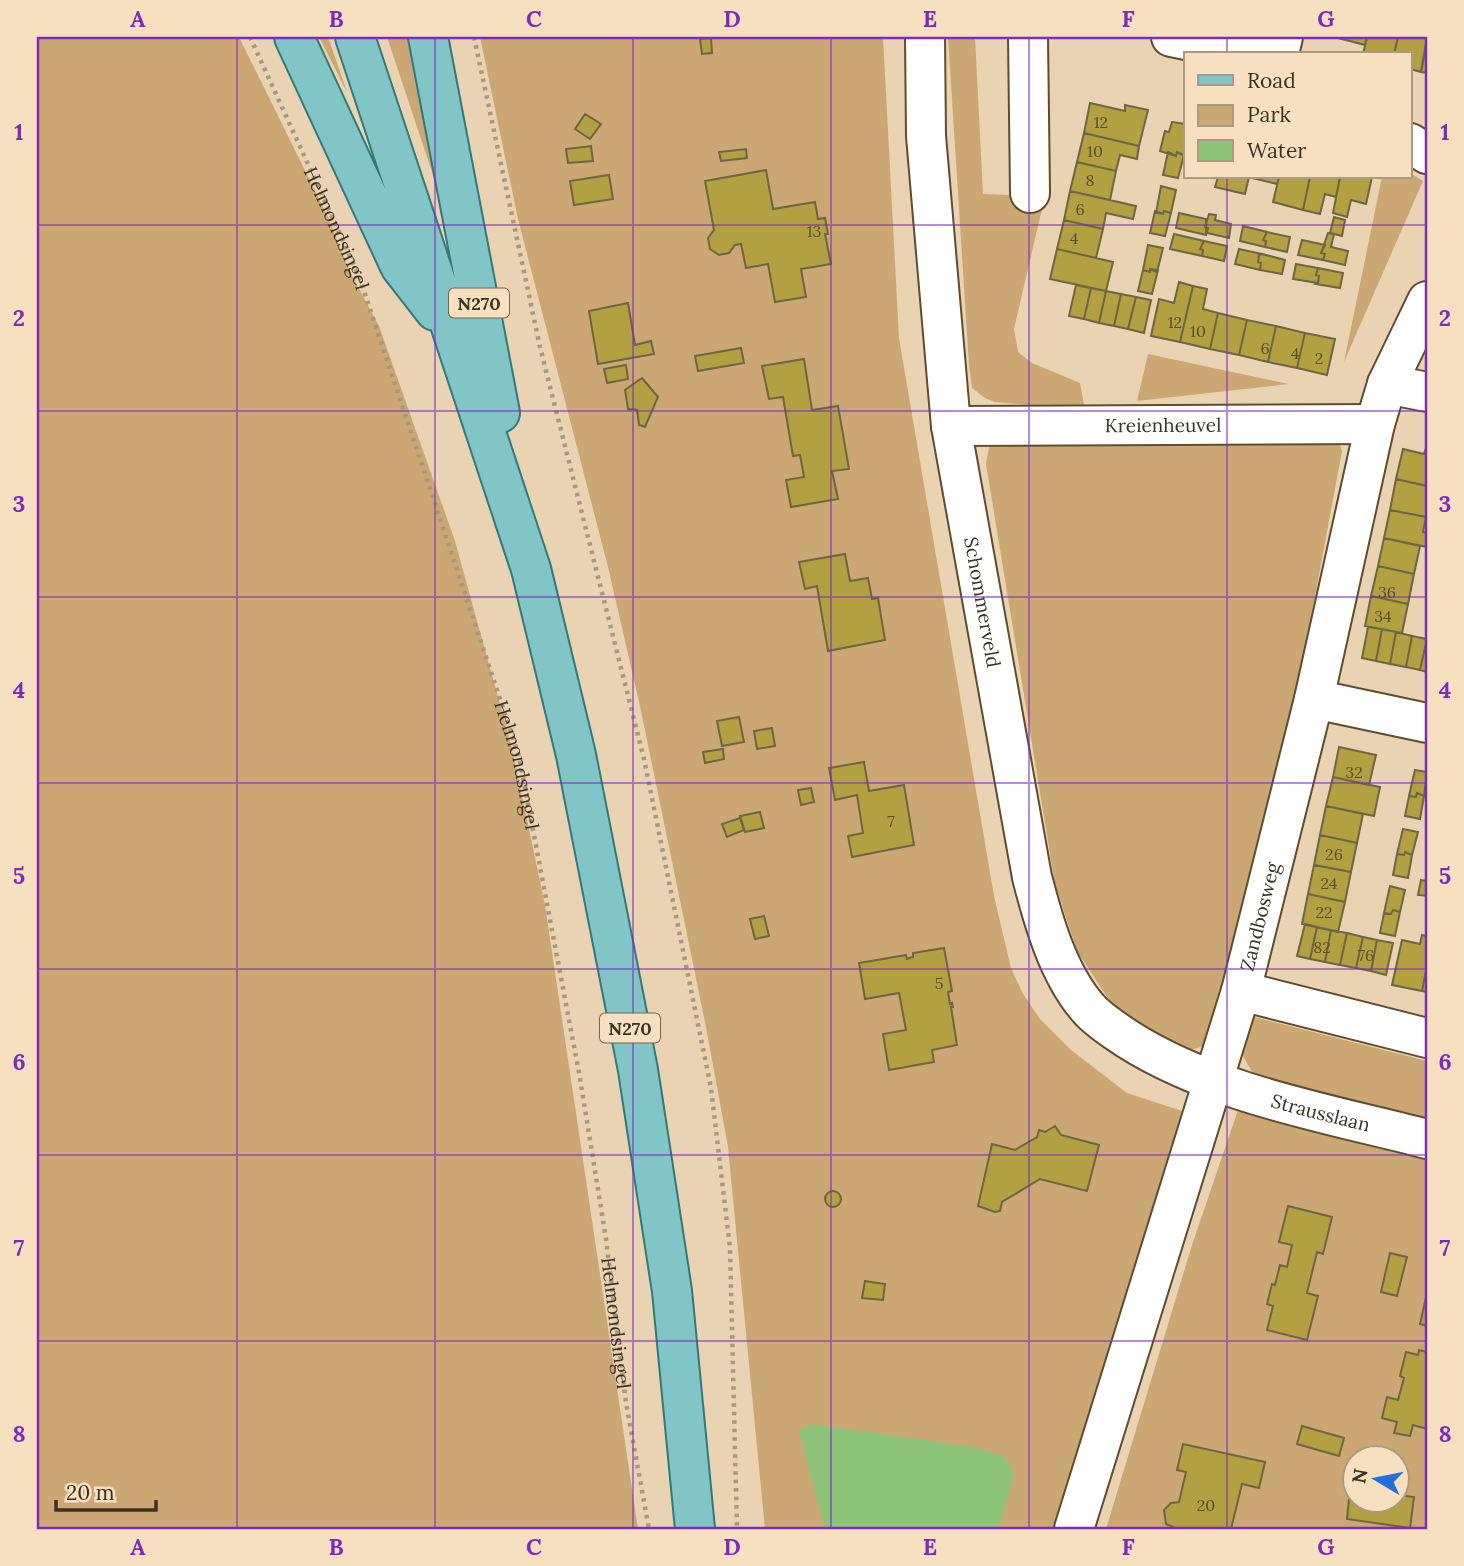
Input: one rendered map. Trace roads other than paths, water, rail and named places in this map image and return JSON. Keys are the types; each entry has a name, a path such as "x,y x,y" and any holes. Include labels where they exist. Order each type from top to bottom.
{"main road":[{"name":"N270","path":"294,37 400,266 452,332"},
{"name":"N270","path":"355,37 531,569"},
{"name":"N270","path":"428,37 531,569 576,755 638,1070 672,1291 695,1529"}],"street":[{"name":"Schommerveld","path":"925,37 926,136 951,426 1032,877 1045,926 1071,985 1088,1009 1108,1026 1155,1057 1214,1081"},
{"path":"1028,37 1030,193"},
{"path":"1171,37 1243,52"},
{"path":"1412,144 1427,154"},
{"name":"Zandbosweg","path":"1074,1529 1241,991 1314,699 1387,384 1427,301"},
{"path":"1387,384 1427,392"},
{"name":"Kreienheuvel","path":"951,426 1376,424"},
{"path":"1314,699 1427,723"},
{"path":"1241,991 1427,1038"},
{"name":"Strausslaan","path":"1214,1081 1294,1105 1427,1139"}],"water":[{"path":"810,1424 974,1447 1003,1456 1014,1473 999,1529 825,1529 799,1431"}]}
